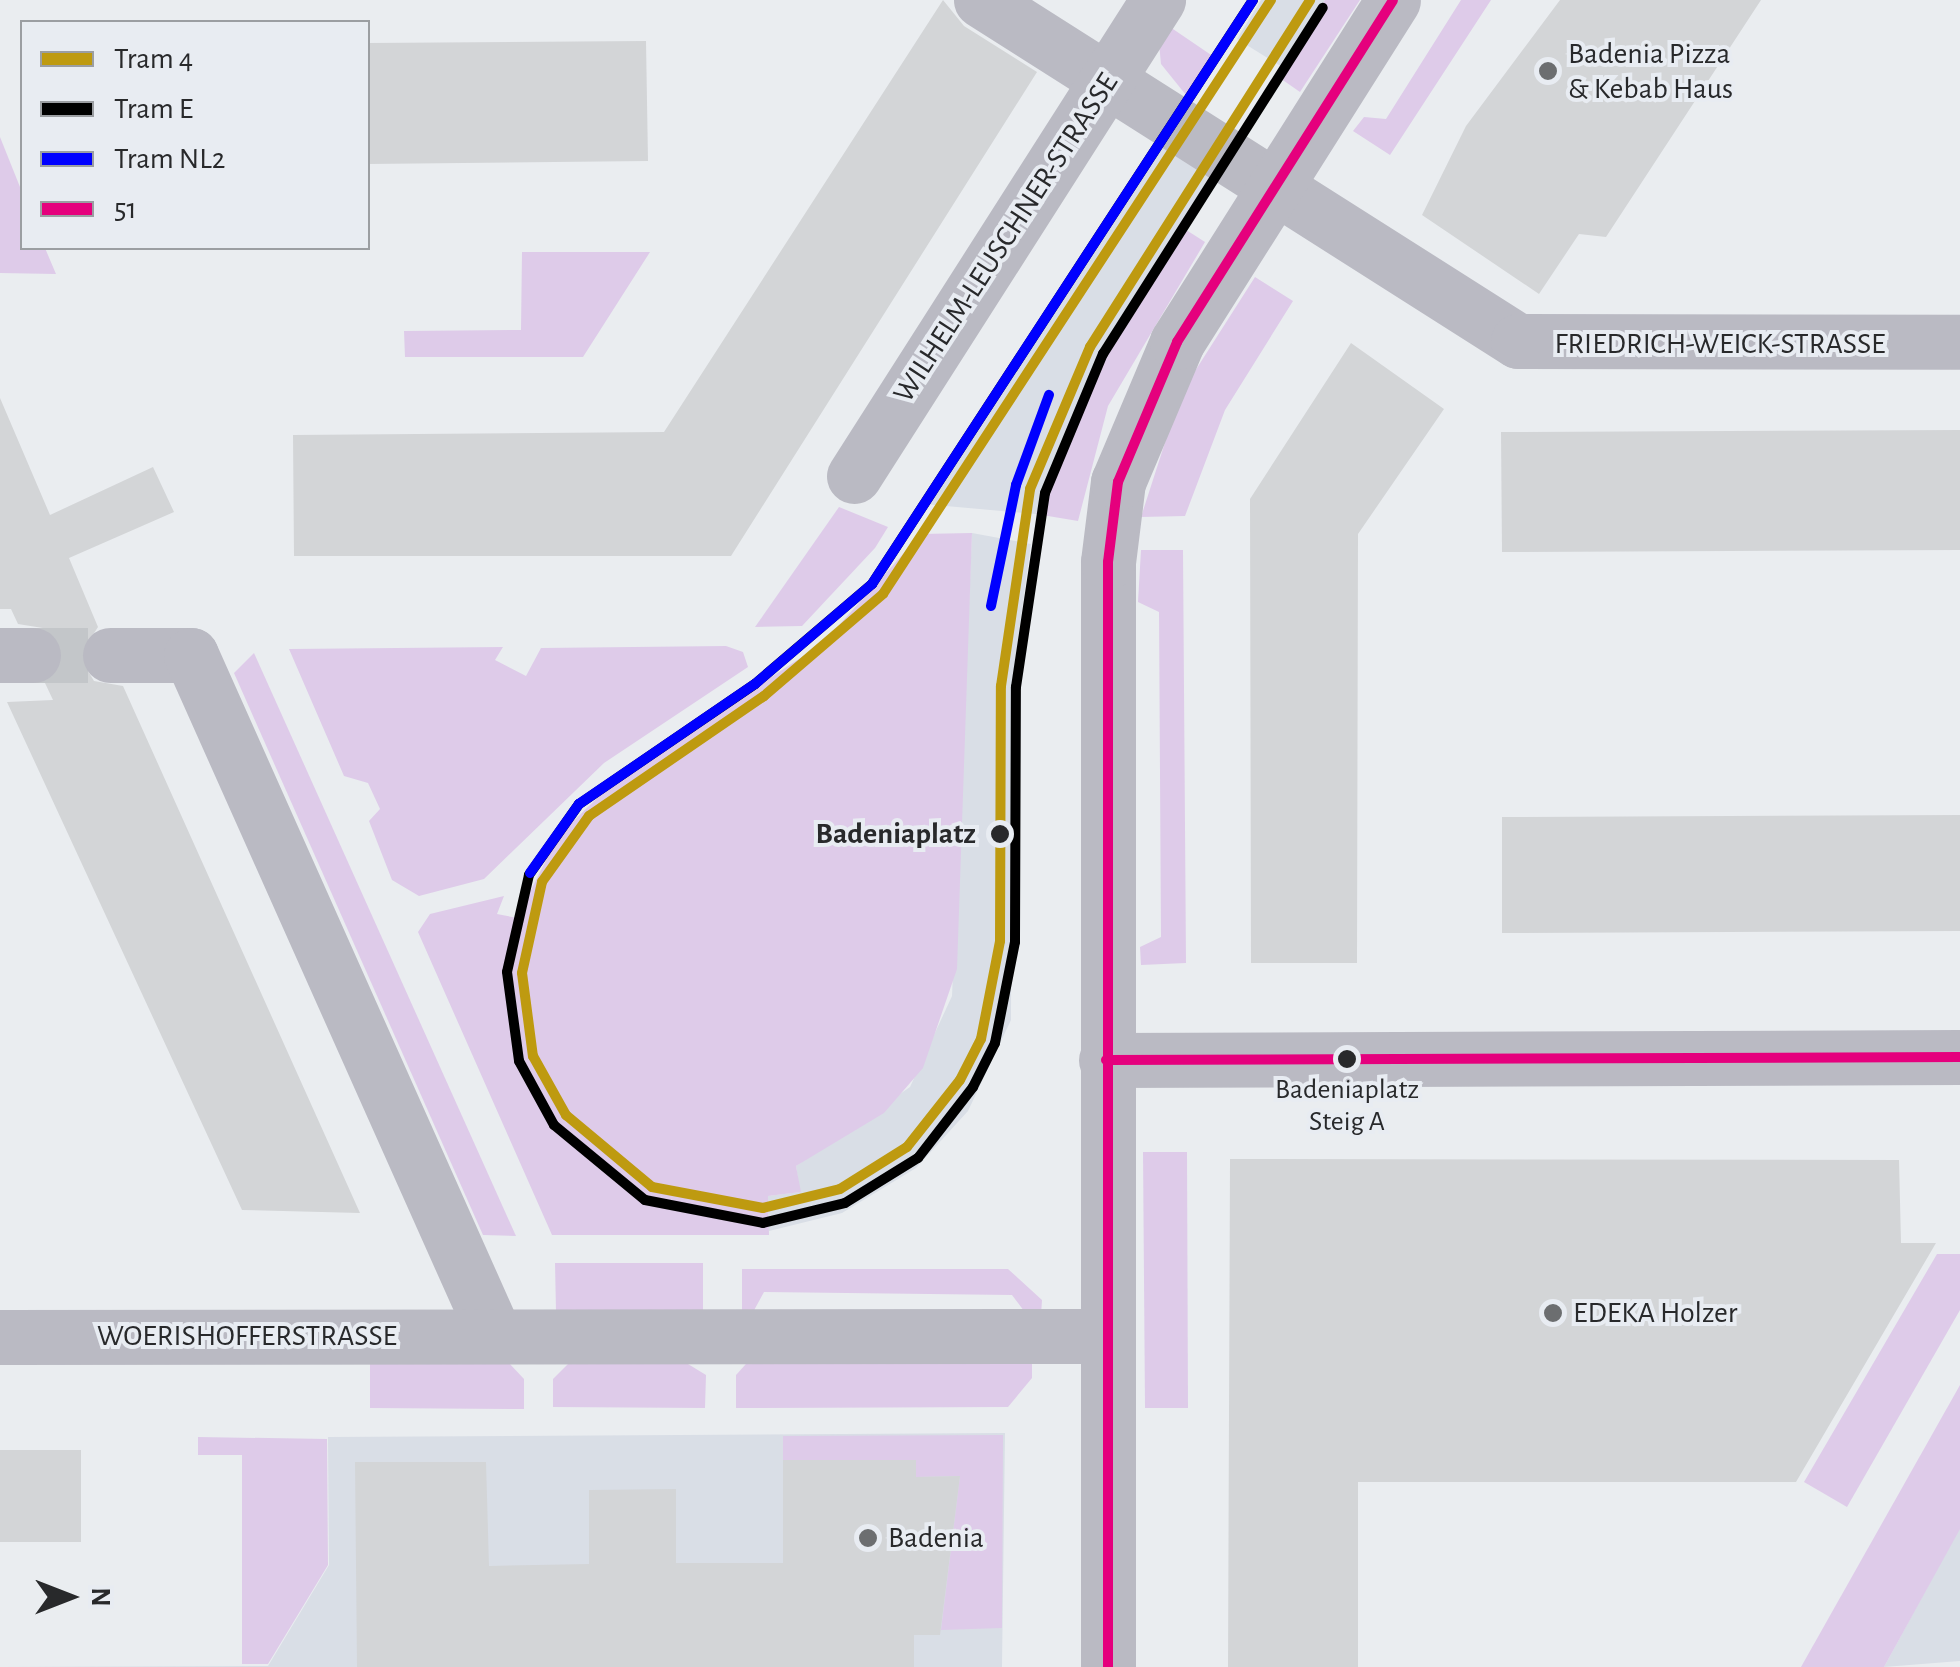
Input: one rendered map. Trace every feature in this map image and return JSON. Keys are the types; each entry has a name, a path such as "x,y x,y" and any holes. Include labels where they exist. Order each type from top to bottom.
{"street":[{"name":"FRIEDRICH-WEICK-STRASSE","path":"981,0 1531,345 1960,342"},
{"name":"WILHELM-LEUSCHNER-STRASSE","path":"854,476 1158,0"},
{"path":"1108,1667 1108,562 1118,482 1153,385 1393,0"},
{"path":"110,656 192,656 494,1334 1107,1336"},
{"path":"1106,1060 1960,1056"},
{"name":"WOERISHOFFERSTRASSE","path":"0,1337 494,1334"}],"shaded area":[{"path":"1261,0 1325,0 1282,67 1237,39"},
{"path":"1325,0 1360,0 1300,92 1277,76"},
{"path":"1461,0 1491,0 1390,155 1353,131 1364,117 1386,119"},
{"path":"1170,27 1217,59 1190,100 1161,64 1159,43"},
{"path":"0,137 20,187 20,250 46,250 56,274 0,273"},
{"path":"1163,144 1213,175 1091,372 1036,514 923,504"},
{"path":"1180,226 1205,242 1108,406 1078,521 1036,514 1091,372"},
{"path":"522,252 650,252 583,357 405,357 404,331 521,330"},
{"path":"1255,277 1293,301 1225,410 1185,516 1141,517 1181,393"},
{"path":"839,507 888,527 875,548 802,626 755,627"},
{"path":"972,533 1031,544 1012,683 1011,1020 968,1111 916,1168 842,1213 769,1231 768,1196 800,1192 796,1166 910,1087 952,996"},
{"path":"972,533 957,969 923,1068 884,1113 796,1166 801,1192 768,1196 769,1235 552,1235 418,932 430,914 504,896 497,914 517,918 558,836 622,774 822,644 921,534"},
{"path":"1141,550 1183,550 1186,963 1141,965 1140,947 1161,937 1159,612 1138,602"},
{"path":"726,646 743,652 748,667 604,763 484,879 419,896 392,880 369,821 380,809 368,783 344,776 289,649 503,647 495,660 526,676 541,648"},
{"path":"254,653 516,1236 483,1235 234,673"},
{"path":"1143,1152 1187,1152 1188,1408 1145,1408"},
{"path":"1937,1254 1960,1254 1960,1310 1847,1507 1804,1482"},
{"path":"555,1263 703,1263 703,1310 556,1311"},
{"path":"742,1269 1008,1269 1042,1300 1041,1315 1027,1315 1012,1295 764,1292 752,1314 742,1314"},
{"path":"370,1362 508,1362 524,1379 524,1409 370,1408"},
{"path":"1032,1362 1032,1378 1008,1407 736,1408 736,1375 746,1364"},
{"path":"568,1364 688,1364 706,1375 705,1408 553,1407 553,1379"},
{"path":"1960,1385 1960,1529 1884,1667 1801,1667"},
{"path":"1005,1433 1002,1667 0,1667 268,1666 329,1565 328,1437"},
{"path":"1003,1435 1002,1628 941,1630 960,1476 916,1477 915,1460 783,1460 783,1436"},
{"path":"198,1437 327,1439 328,1565 268,1664 242,1664 242,1455 198,1455"},
{"path":"1960,1527 1960,1661 1884,1667"}],"building":[{"path":"943,0 964,26 1037,72 731,556 294,556 293,435 664,432"},
{"path":"1560,0 1761,0 1606,237 1579,234 1539,294 1422,215 1466,126"},
{"path":"646,41 648,161 370,164 370,43"},
{"path":"1351,343 1444,409 1358,534 1357,963 1251,963 1250,499"},
{"path":"0,398 50,515 153,467 174,512 69,558 98,627 79,656 94,681 123,686 360,1213 242,1210 7,702 53,700 45,683 64,654 49,629 18,624 11,609 0,609"},
{"path":"1960,430 1960,550 1502,552 1501,432"},
{"path":"1960,815 1960,931 1502,933 1502,817"},
{"path":"1230,1159 1899,1160 1901,1243 1936,1243 1796,1482 1358,1482 1358,1667 1228,1667"},
{"path":"0,1450 81,1450 81,1542 0,1542"},
{"name":"Badenia","path":"783,1460 916,1460 916,1477 960,1476 940,1635 914,1635 914,1667 357,1667 355,1462 486,1462 489,1566 589,1564 589,1490 676,1489 676,1563 783,1563"}],"tunnel":[{"path":"33,655 110,655"}],"tram line":[{"name":"E","path":"1253,0 872,584 755,684 579,804 529,875 507,972 519,1061 554,1125 645,1200 763,1223 845,1203 918,1158 973,1087 995,1043 1015,942 1016,687 1045,493 1103,354 1323,8"},
{"name":"NL2","path":"530,873 579,804 755,684 872,584 1253,0"},
{"name":"4","path":"1271,0 883,594 764,696 589,816 542,882 522,973 533,1056 566,1115 652,1187 763,1208 840,1189 907,1147 960,1080 981,1039 1000,941 1001,686 1030,489 1090,347 1310,0"},
{"name":"NL2","path":"991,606 1016,485 1049,395"}],"transit line":[{"name":"51","path":"1108,1667 1108,562 1118,482 1177,342 1393,0"},
{"name":"51","path":"1106,1060 1960,1057"}],"place":[{"name":"Badenia Pizza & Kebab Haus","path":"1548,71"},
{"name":"Badeniaplatz","path":"1000,834"},
{"name":"Badeniaplatz Steig A","path":"1347,1059"},
{"name":"EDEKA Holzer","path":"1553,1313"},
{"name":"Badenia","path":"868,1538"}]}
